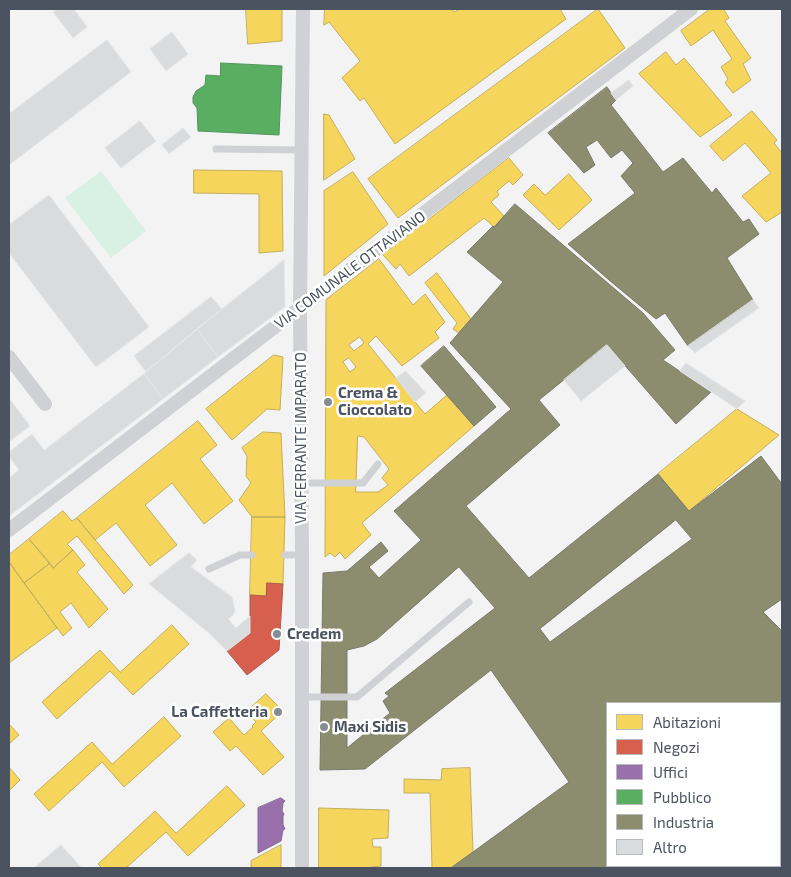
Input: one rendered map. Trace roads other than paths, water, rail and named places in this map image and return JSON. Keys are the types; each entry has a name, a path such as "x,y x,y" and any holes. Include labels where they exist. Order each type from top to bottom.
{"street":[{"name":"VIA FERRANTE IMPARATO","path":"302,868 300,308 304,9"},
{"name":"VIA COMUNALE OTTAVIANO","path":"9,530 691,9"},
{"path":"9,356 45,404"}],"lane":[{"path":"216,148 302,150"},
{"path":"302,483 362,483 378,464"},
{"path":"209,570 240,555 252,555"},
{"path":"284,555 302,555"},
{"path":"302,697 357,697 469,602"}],"place":[{"name":"Crema & Cioccolato","path":"328,402"},
{"name":"Credem","path":"277,634"},
{"name":"La Caffetteria","path":"278,712"},
{"name":"Maxi Sidis","path":"324,727"}]}
